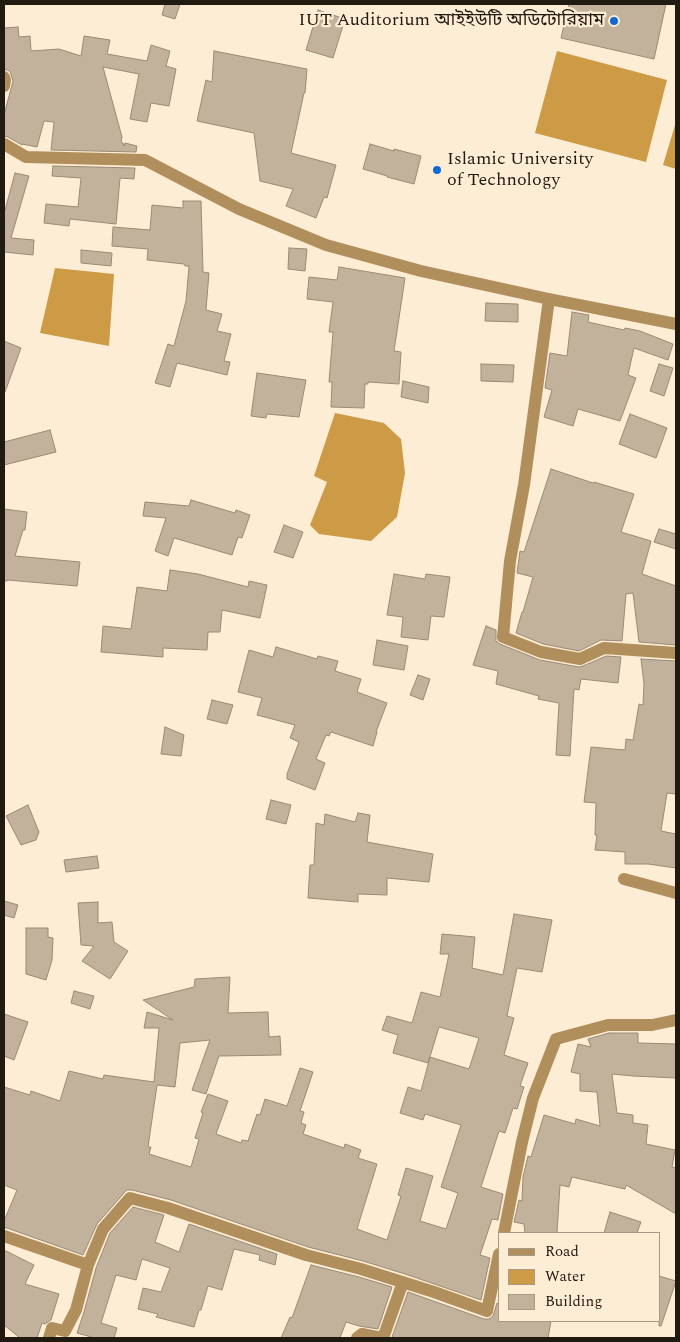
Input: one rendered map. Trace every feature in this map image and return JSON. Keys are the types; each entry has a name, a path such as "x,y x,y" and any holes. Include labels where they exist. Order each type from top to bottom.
{"street":[{"path":"4,77 4,86"},
{"path":"4,144 26,157 145,160 239,209 326,245 421,271 676,324"},
{"path":"549,299 524,485 510,561 503,637 541,652 580,659 604,648 676,653"},
{"path":"624,879 676,893"},
{"path":"504,1232 522,1142 533,1098 556,1039 608,1025 652,1025 676,1020"},
{"path":"49,1338 52,1328 66,1331 76,1310 88,1265 103,1229 130,1198 168,1208 306,1256 361,1269 403,1282 486,1311 498,1258"},
{"path":"4,1236 88,1265"},
{"path":"357,1338 362,1334 382,1338 403,1282"}],"water":[{"path":"557,51 667,80 646,162 535,133"},
{"path":"676,122 676,169 663,165"},
{"path":"55,268 114,274 109,346 40,333"},
{"path":"335,413 384,423 401,439 405,473 397,517 371,541 319,534 310,525 327,482 314,476"}],"building":[{"path":"165,4 180,4 175,19 162,15"},
{"name":"IUT Auditorium আইইউটি অডিটোরিয়াম","path":"569,4 666,4 654,59 561,38"},
{"path":"318,10 345,19 333,58 306,50"},
{"path":"18,27 19,37 30,36 31,51 59,49 81,56 84,36 110,40 107,54 147,61 151,45 170,51 166,66 176,69 169,106 151,103 147,122 130,119 139,74 103,67 122,137 121,142 124,146 125,143 137,146 136,152 51,150 54,122 44,121 37,147 22,145 4,136 4,115 13,81 10,71 4,69 4,28"},
{"path":"214,51 307,69 305,93 291,153 336,165 327,198 324,197 316,218 286,206 293,189 260,181 254,133 197,121 206,80 212,82"},
{"path":"370,144 421,156 414,184 363,169"},
{"path":"53,166 135,168 134,179 120,178 116,224 70,219 69,226 44,223 46,204 78,207 81,178 52,176"},
{"path":"15,173 29,176 11,238 34,240 33,255 4,252 4,214"},
{"path":"183,201 201,201 203,272 209,273 206,310 222,314 217,331 231,334 224,361 230,362 227,375 177,363 170,387 155,383 168,344 174,346 186,301 189,266 147,260 148,249 112,246 113,227 150,230 152,205 183,208"},
{"path":"289,248 307,249 305,271 288,269"},
{"path":"81,250 112,253 111,266 81,263"},
{"path":"339,267 405,278 394,351 401,352 399,384 368,382 368,384 365,384 364,408 331,407 332,382 329,382 333,332 329,332 333,302 307,299 309,277 337,280"},
{"path":"486,303 518,304 518,322 485,321"},
{"path":"572,312 589,315 588,322 624,330 625,328 640,331 673,344 668,360 634,348 628,375 636,378 620,421 578,409 573,426 544,417 552,390 545,388 550,353 567,356"},
{"path":"4,341 21,348 5,392 4,391"},
{"path":"481,364 514,365 513,382 481,381"},
{"path":"659,364 673,368 664,396 650,391"},
{"path":"257,373 306,380 299,417 267,414 266,418 251,416"},
{"path":"403,381 429,387 428,403 401,397"},
{"path":"630,414 667,428 656,458 619,444"},
{"path":"50,430 56,452 4,465 4,442"},
{"path":"551,469 634,494 621,532 651,541 642,574 676,586 676,645 639,642 633,593 626,594 622,641 601,640 579,651 543,644 516,633 533,577 517,573 520,551 524,552"},
{"path":"191,500 235,513 236,510 250,515 242,538 238,537 232,555 174,538 168,556 155,551 166,518 143,516 145,502 189,506"},
{"path":"4,509 27,512 25,530 23,530 15,556 80,562 77,586 4,581"},
{"path":"284,525 303,532 293,558 274,552"},
{"path":"659,529 676,534 676,549 654,542"},
{"path":"170,570 198,574 248,587 249,581 267,585 260,618 222,610 220,632 208,632 207,650 163,648 163,657 101,652 103,626 131,629 137,587 167,591"},
{"path":"394,574 425,579 426,574 450,577 444,617 431,616 428,640 401,637 403,617 387,615"},
{"path":"486,626 496,630 496,641 500,644 540,660 579,667 606,656 621,657 618,683 581,679 579,690 574,689 570,756 556,755 559,703 538,699 539,696 496,684 498,671 473,665"},
{"path":"377,640 408,646 404,670 373,665"},
{"path":"276,647 317,659 318,656 338,661 335,671 361,679 357,692 387,703 373,746 331,732 329,736 326,735 316,759 325,763 315,790 287,779 287,774 299,742 290,738 295,725 257,715 262,698 238,692 249,650 273,657"},
{"path":"641,659 676,661 676,794 667,793 661,831 676,834 676,868 648,864 625,864 625,852 595,850 597,835 595,835 596,803 584,802 591,747 625,750 626,739 633,740 639,704 643,705 644,684"},
{"path":"418,675 430,679 423,700 410,695"},
{"path":"212,700 233,705 227,724 207,719"},
{"path":"165,727 184,735 181,756 161,754"},
{"path":"271,800 291,805 286,824 266,819"},
{"path":"28,805 39,832 36,840 21,845 6,816"},
{"path":"358,813 370,815 367,842 433,854 429,882 387,878 387,895 358,894 358,902 308,898 310,865 314,865 316,823 324,825 325,814 355,822"},
{"path":"97,856 99,868 66,872 64,860"},
{"path":"4,901 18,905 14,918 4,915"},
{"path":"98,902 98,923 112,922 114,942 128,951 110,979 82,961 94,946 81,945 78,903"},
{"path":"514,914 552,920 542,972 517,968 507,1016 514,1018 504,1055 528,1063 520,1086 524,1087 517,1109 513,1108 505,1133 499,1131 481,1187 503,1194 498,1220 492,1219 480,1255 490,1258 481,1300 363,1261 308,1247 171,1200 132,1190 127,1190 97,1224 83,1255 4,1227 4,1221 17,1190 4,1185 4,1087 30,1095 31,1091 60,1101 69,1071 103,1079 104,1075 154,1082 159,1028 144,1028 147,1012 173,1020 143,1000 194,987 195,979 230,977 228,1013 268,1012 269,1037 280,1036 281,1055 219,1056 206,1094 192,1090 210,1040 180,1043 175,1087 157,1085 148,1147 151,1147 149,1154 191,1167 199,1139 195,1138 203,1113 201,1112 208,1094 228,1101 216,1134 241,1143 242,1140 248,1141 257,1114 260,1115 265,1099 287,1106 300,1068 313,1072 300,1111 304,1112 301,1123 306,1125 303,1134 344,1148 345,1144 361,1150 358,1158 377,1164 357,1229 387,1240 401,1196 398,1195 406,1168 433,1176 420,1221 446,1229 458,1193 441,1187 461,1125 425,1114 423,1120 400,1113 408,1087 421,1091 430,1057 469,1069 479,1038 439,1027 428,1063 393,1053 398,1035 382,1030 387,1016 412,1023 421,992 440,997 449,954 440,954 442,934 475,937 472,968 503,975"},
{"path":"26,928 48,928 48,937 53,938 52,960 46,980 26,974"},
{"path":"74,991 94,996 90,1009 71,1003"},
{"path":"4,1014 28,1022 14,1060 4,1056"},
{"path":"609,1033 638,1033 638,1043 676,1044 676,1078 612,1074 617,1113 633,1115 633,1123 648,1125 646,1144 675,1150 672,1167 676,1168 676,1214 626,1185 625,1189 572,1177 569,1187 560,1185 557,1232 525,1232 524,1224 514,1222 519,1200 522,1201 523,1177 528,1156 531,1157 544,1115 575,1124 576,1119 600,1126 597,1092 580,1091 580,1074 571,1072 578,1044 591,1047 588,1039"},
{"path":"133,1207 164,1215 155,1242 179,1252 189,1224 277,1254 275,1265 259,1260 260,1255 234,1249 222,1290 208,1286 194,1327 156,1317 158,1314 138,1309 143,1288 161,1292 170,1268 142,1259 136,1280 116,1275 101,1323 117,1328 114,1338 95,1338 77,1333 96,1268 110,1233"},
{"path":"610,1212 641,1222 637,1232 604,1232"},
{"path":"4,1250 34,1265 25,1284 59,1294 51,1320 45,1324 42,1323 37,1338 20,1338 4,1325"},
{"path":"311,1265 392,1287 378,1329 346,1322 340,1338 281,1338 290,1317 292,1318"},
{"path":"660,1276 676,1281 661,1326 659,1326"},
{"path":"408,1292 484,1319 489,1319 493,1316 497,1303 498,1322 551,1322 548,1338 392,1337"}],"place":[{"name":"IUT Auditorium আইইউটি অডিটোরিয়াম","path":"614,21"},
{"name":"Islamic University of Technology","path":"437,170"}]}
